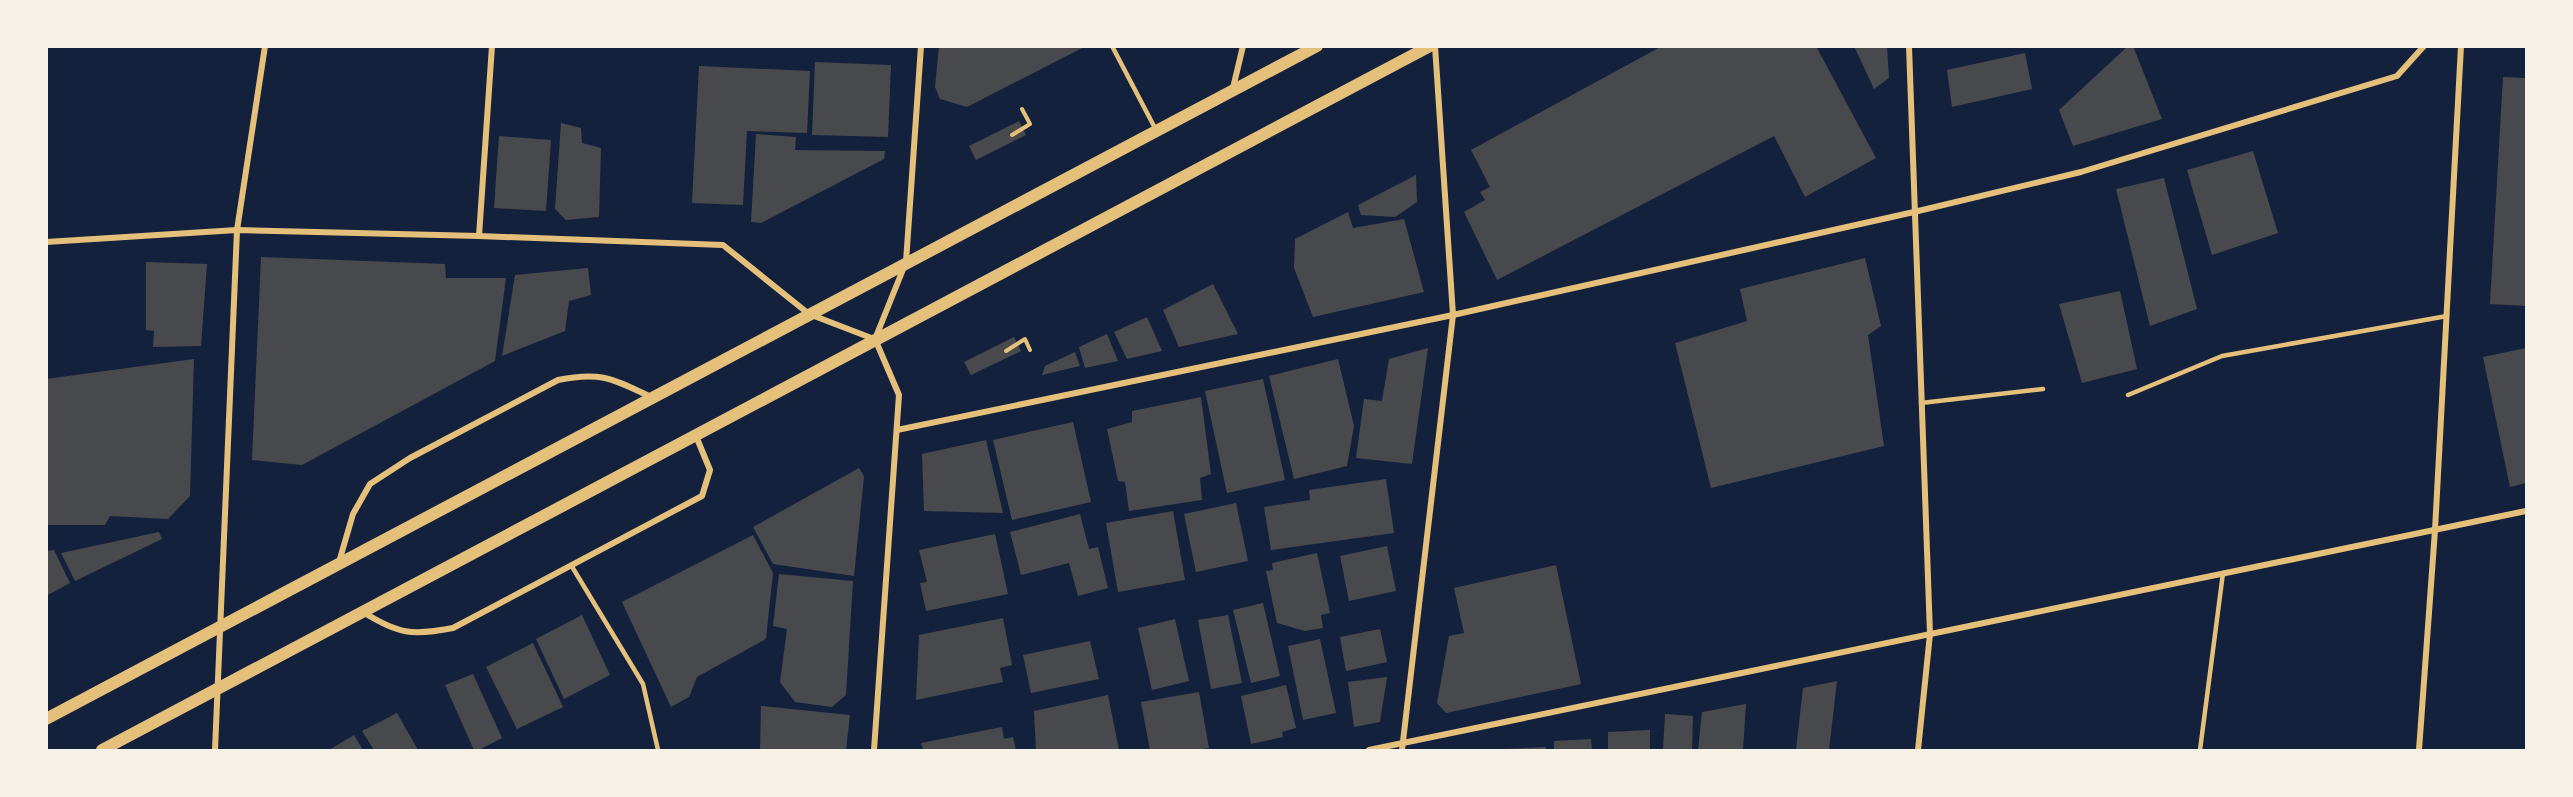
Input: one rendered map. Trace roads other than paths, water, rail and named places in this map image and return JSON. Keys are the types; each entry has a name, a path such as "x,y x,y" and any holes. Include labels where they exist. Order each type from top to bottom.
{"main road":[{"path":"46,719 1317,46"},
{"path":"102,750 1430,46"}],"street":[{"path":"215,750 237,230 265,46"},
{"path":"478,236 492,46"},
{"path":"874,750 899,394 875,339 906,262 921,46"},
{"path":"1233,92 1244,46"},
{"path":"1403,747 1453,315 1435,46"},
{"path":"1909,46 1930,634 1918,750"},
{"path":"897,430 1453,315 1914,212 2081,172 2397,76 2424,46"},
{"path":"2419,750 2435,530 2461,46"},
{"path":"46,242 237,230 723,245 809,314 875,339"},
{"path":"338,565 352,514 370,484 410,458 558,380 585,374 614,379 653,397"},
{"path":"363,612 387,627 403,632 425,633 453,628 702,496 710,470 696,435"},
{"path":"1369,750 1403,747 1930,634 2526,511"}],"lane":[{"path":"1112,46 1156,130"},
{"path":"2128,395 2222,356 2447,316"},
{"path":"1921,403 2043,389"},
{"path":"571,565 643,684 658,750"},
{"path":"2200,750 2223,573"}]}
